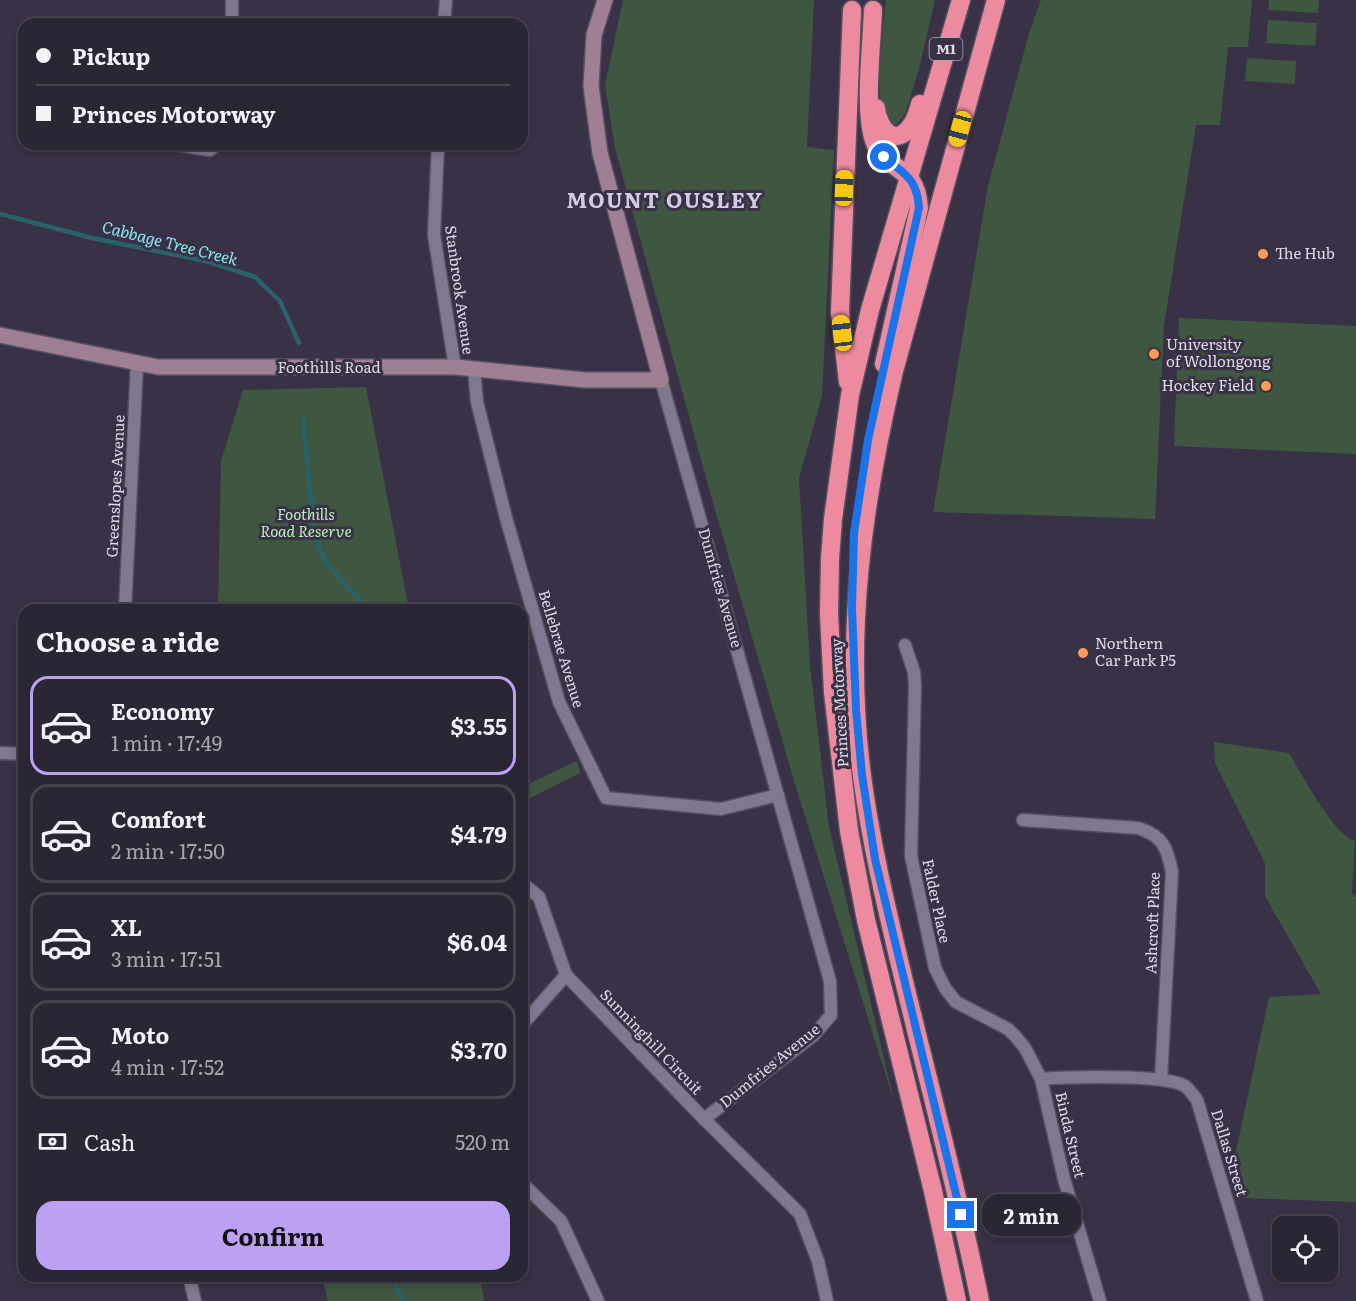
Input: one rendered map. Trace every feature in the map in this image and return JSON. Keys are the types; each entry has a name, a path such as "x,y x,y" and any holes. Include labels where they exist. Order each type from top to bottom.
{"highway":[{"path":"854,645 852,576 854,533 874,407 917,221 918,197 910,177 884,157 872,135 869,110 873,10 877,116 883,130 897,135 906,132 917,115 954,0"},
{"name":"Princes Motorway","path":"957,1301 933,1191 866,920 849,831 833,692 829,614 833,519 850,395 870,310 962,0"},
{"name":"Princes Motorway","path":"980,1301 875,859 862,775 856,710 854,645 858,575 865,518 883,419 996,0"},
{"path":"850,395 840,312 852,10"}],"street":[{"path":"232,0 232,18"},
{"path":"444,18 446,0"},
{"name":"Dumfries Avenue","path":"605,0 594,35 591,86 600,153 661,381 830,981 831,1015 814,1035 704,1119"},
{"name":"Stanbrook Avenue","path":"438,150 434,235 454,367"},
{"name":"Foothills Road","path":"0,335 137,363 177,368 454,367 585,380 661,381"},
{"name":"Greenslopes Avenue","path":"125,604 137,363"},
{"name":"Bellebrae Avenue","path":"474,369 477,402 504,508 559,702 606,798 721,809 778,795"},
{"name":"Falder Place","path":"905,645 914,672 915,686 911,856 935,968 945,988 956,1002 1008,1029 1016,1037 1025,1048 1041,1079"},
{"path":"0,753 18,754"},
{"name":"Ashcroft Place","path":"1023,820 1138,828 1150,832 1162,841 1172,872 1161,1079"},
{"path":"528,888 539,897 566,975 528,1018"},
{"name":"Sunninghill Circuit","path":"566,975 704,1119 800,1214 818,1261 827,1301"},
{"name":"Dallas Street","path":"1041,1079 1062,1077 1161,1079 1185,1086 1197,1100 1257,1301"},
{"name":"Binda Street","path":"1041,1079 1065,1179 1100,1301"},
{"path":"528,1189 561,1221 598,1301"},
{"path":"190,1282 195,1301"}],"green space":[{"path":"623,0 814,0 807,147 834,150 822,396 799,478 810,665 829,827 895,1105 795,784 713,503 615,148 605,85"},
{"path":"886,0 935,0 919,69 905,114 895,126 887,122 881,99 880,82"},
{"path":"1041,0 1252,0 1248,47 1228,47 1220,125 1196,125 1164,325 1155,519 933,512 988,186 1029,33"},
{"path":"1269,0 1319,0 1318,13 1268,10"},
{"path":"1268,20 1317,23 1315,46 1266,43"},
{"path":"1247,58 1296,61 1295,84 1245,81"},
{"name":"Hockey Field","path":"1179,318 1356,326 1356,454 1174,446"},
{"name":"Foothills Road Reserve","path":"366,387 408,604 218,604 221,461 243,390"},
{"path":"1214,742 1289,753 1338,829 1347,837 1355,840 1352,894 1356,897 1356,1202 1240,1198 1233,1165 1269,997 1321,994 1265,896 1265,863 1215,763"},
{"path":"577,761 580,773 528,799 528,784"},
{"path":"323,1282 481,1282 484,1301 328,1301"}],"waterway":[{"name":"Cabbage Tree Creek","path":"0,214 92,238 206,261 255,277 280,301 299,343"},
{"name":"Cabbage Tree Creek","path":"303,418 314,534 321,553 332,570 363,604"},
{"name":"Cabbage Tree Creek","path":"395,1282 402,1301"}],"place":[{"name":"The Hub","path":"1263,254"},
{"name":"University of Wollongong","path":"1154,354"},
{"name":"Hockey Field","path":"1266,386"},
{"name":"Northern Car Park P5","path":"1083,653"}],"district":[{"name":"MOUNT OUSLEY","path":"665,201"}],"route":[{"path":"884,157 910,177 915,185 919,208 876,397 859,491 852,565 856,710 862,775 875,859 961,1215"}]}
